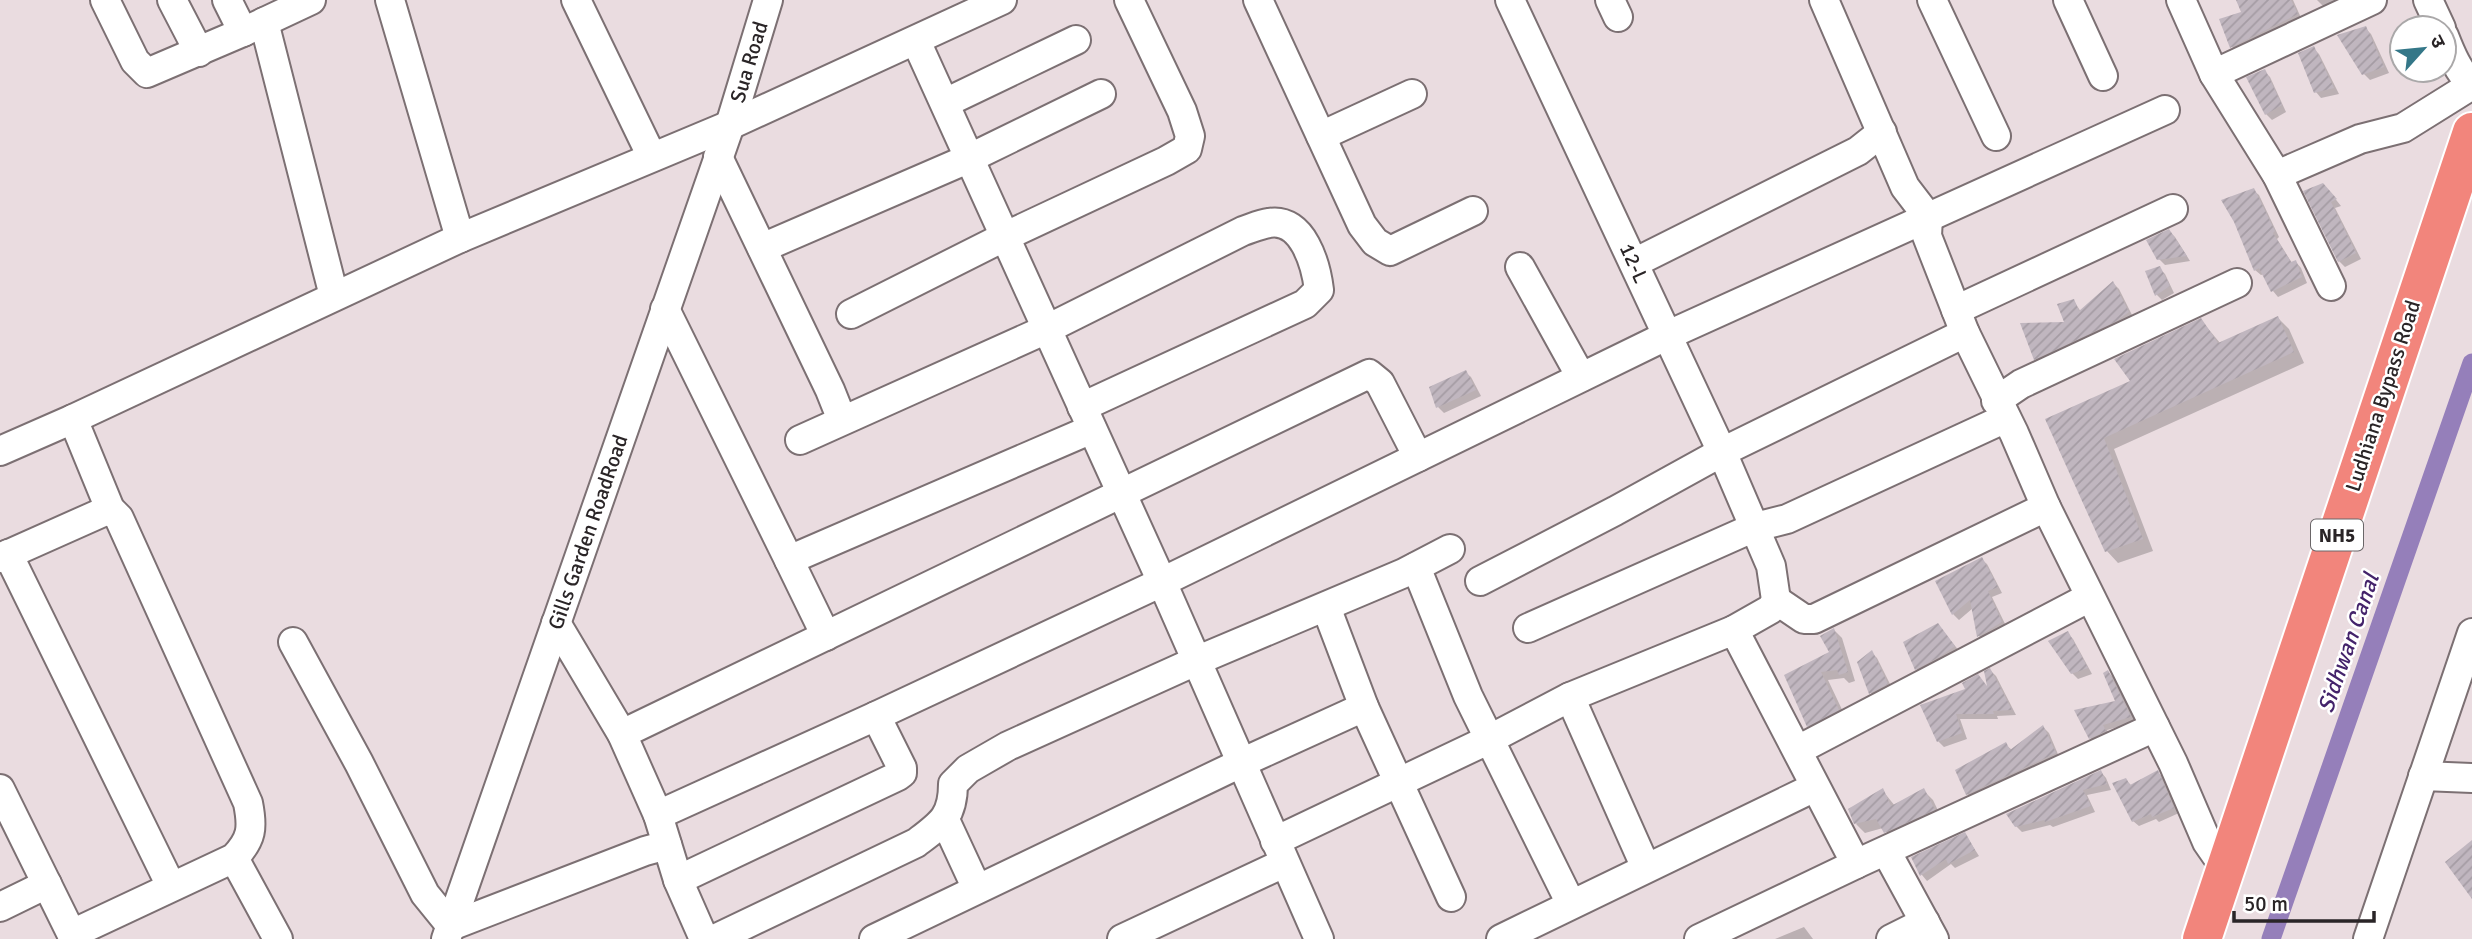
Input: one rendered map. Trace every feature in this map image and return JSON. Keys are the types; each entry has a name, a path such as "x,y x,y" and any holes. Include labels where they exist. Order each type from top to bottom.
{"highway":[{"name":"Ludhiana Bypass Road","path":"2202,939 2472,132"},
{"name":"Ludhiana Bypass Road","path":"2225,939 2472,203"}],"street":[{"path":"105,0 135,61 147,73 311,0"},
{"path":"172,0 199,52"},
{"path":"227,0 254,27 334,296"},
{"path":"390,0 460,237"},
{"path":"576,0 652,157"},
{"name":"Sua Road","path":"730,125 768,0"},
{"path":"0,451 460,237 730,125 1002,0"},
{"path":"851,314 1006,236 1166,162 1186,149 1190,136 1182,111 1129,0"},
{"path":"1258,0 1363,225 1375,242 1390,251 1473,211"},
{"name":"12-L","path":"1510,0 1722,452 1771,566 1776,600"},
{"path":"1824,0 1905,187 1928,217 1927,236 1960,322 2046,507 2173,763 2207,842 2227,865"},
{"path":"1933,0 1996,136"},
{"path":"2068,0 2103,76"},
{"path":"2181,0 2214,74 2277,175 2331,286"},
{"path":"2214,74 2372,0"},
{"path":"945,103 1076,40"},
{"path":"916,41 1162,582 1319,939"},
{"path":"2277,175 2360,139 2403,128 2472,85 2458,67"},
{"path":"762,248 970,158 1101,94"},
{"path":"1321,136 1412,94"},
{"path":"658,815 1162,582 1666,336 2165,110"},
{"name":"Gills Garden RoadRoad","path":"448,932 730,125"},
{"path":"1634,263 1858,150 1882,132"},
{"path":"718,157 842,420"},
{"path":"1479,581 1615,511 2173,209"},
{"path":"789,560 1087,418 1305,304 1319,290 1316,270 1303,241 1290,225 1271,222 1243,231 1047,328 800,440"},
{"path":"1520,267 1581,377"},
{"path":"1528,628 1755,527 1787,519 2001,410 2033,378 2237,283"},
{"path":"666,309 826,636"},
{"path":"622,734 1369,374 1380,383 1418,457"},
{"path":"2,800 73,937 170,886 234,858 246,845 252,823 248,803 119,517 110,509 73,419"},
{"path":"1122,939 1280,852 1399,781 1490,739 1570,697 1734,630 1771,609 1776,600 1804,619 1814,620 2046,507"},
{"path":"110,509 4,556 170,886"},
{"path":"715,939 916,843 945,820 953,799 953,784 968,769 1008,746 1196,661 1416,567 1450,549"},
{"path":"1416,567 1468,696 1571,904"},
{"path":"1798,750 2090,597"},
{"path":"1326,607 1364,707 1451,897"},
{"path":"556,623 622,734 658,815 678,880 704,939"},
{"path":"1734,630 1856,864"},
{"path":"2368,939 2423,776 2465,668 2472,633"},
{"path":"293,642 425,894 448,932 667,845"},
{"path":"1570,697 1646,868"},
{"path":"874,939 1364,707"},
{"path":"678,880 902,773 876,716"},
{"path":"1699,939 2155,727"},
{"path":"2423,776 2472,778"},
{"path":"1501,939 1815,787"},
{"path":"945,820 976,889"},
{"path":"1886,850 1930,930 1891,939"},
{"path":"234,858 278,939"},
{"path":"0,907 47,884"}],"building":[{"path":"2236,0 2291,0 2298,14 2230,48 2219,19 2241,12"},
{"path":"2366,26 2384,67 2362,75 2337,35"},
{"path":"2314,46 2334,88 2314,93 2298,53"},
{"path":"2265,69 2282,105 2265,115 2246,77"},
{"path":"2323,183 2337,199 2331,202 2356,253 2338,262 2303,191"},
{"path":"2254,188 2275,231 2273,233 2291,262 2296,260 2302,277 2271,292 2259,268 2254,271 2234,222 2221,200"},
{"path":"2169,229 2187,256 2157,260 2146,240"},
{"path":"2160,266 2170,286 2155,296 2145,271"},
{"path":"2113,281 2129,312 2115,322 2034,360 2020,323 2064,322 2057,304 2074,299 2079,311"},
{"path":"2278,316 2294,352 2104,438 2143,539 2105,552 2045,419 2130,381 2114,359 2201,318 2218,343"},
{"path":"1466,370 1476,390 1436,408 1429,387"},
{"path":"1982,557 1998,587 1988,591 2002,622 1977,637 1970,600 1952,615 1935,581"},
{"path":"1938,623 1955,646 1915,670 1903,642"},
{"path":"1834,628 1848,672 1839,675 1837,670 1821,672 1839,710 1807,727 1784,675 1829,652 1820,636"},
{"path":"2068,631 2088,668 2071,674 2048,641"},
{"path":"1872,650 1888,684 1869,694 1857,662"},
{"path":"1990,668 2012,710 1993,711 1994,714 1956,714 1962,733 1937,742 1920,705 1965,689 1962,683 1978,674 1987,686 1984,671"},
{"path":"2108,670 2131,717 2103,725 2106,731 2089,739 2074,710 2115,701 2103,673"},
{"path":"2043,725 2056,753 1966,795 1955,770 2006,742 2010,750"},
{"path":"2101,770 2107,784 2083,790 2091,806 2045,822 2044,820 2015,827 2006,814"},
{"path":"2158,770 2174,808 2132,822 2112,783 2126,778 2130,785"},
{"path":"1883,788 1891,806 1924,788 1935,810 1884,833 1876,819 1854,824 1848,809"},
{"path":"1965,832 1975,850 1948,864 1946,859 1920,876 1911,857"},
{"path":"2472,840 2472,899 2445,862"}],"waterway":[{"name":"Sidhwan Canal","path":"2271,939 2472,363"}]}
